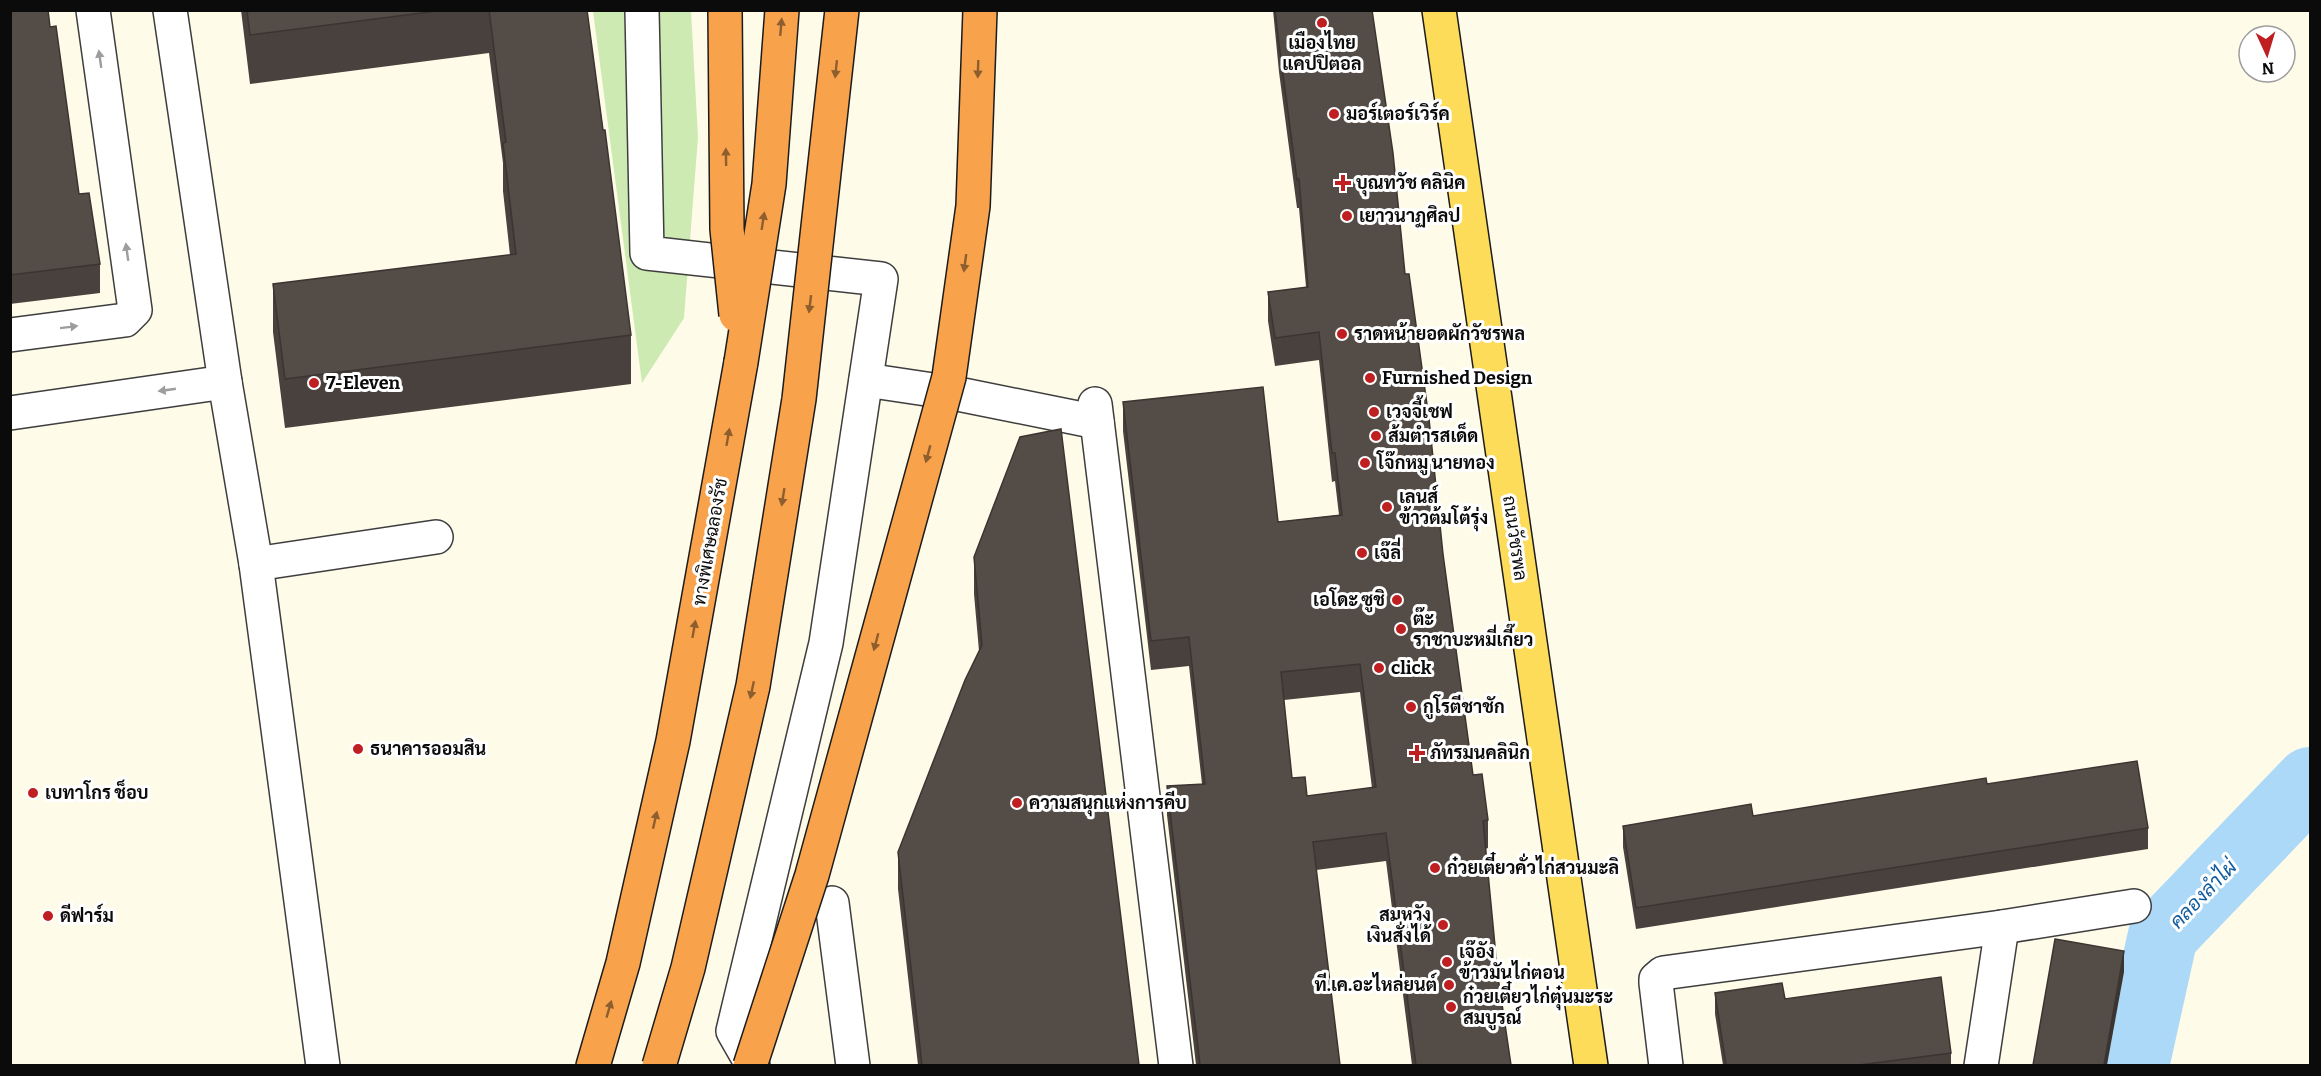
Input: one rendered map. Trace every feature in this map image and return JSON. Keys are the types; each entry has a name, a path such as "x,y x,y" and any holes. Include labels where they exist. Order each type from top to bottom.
{"highway":[{"path":"725,10 727,229 741,362"},
{"name":"ทางพิเศษฉลองรัช","path":"593,1065 623,963 673,741 741,362 769,184 782,10"},
{"path":"658,1065 688,968 753,686 799,399 842,10"},
{"path":"752,1065 812,875 949,377 973,206 980,10"}],"main road":[{"name":"ถนนวัชรพล","path":"1439,10 1591,1065"}],"street":[{"path":"10,335 124,320 135,310 93,10"},
{"path":"170,10 225,382 256,564 323,1065"},
{"path":"642,10 647,253 881,279 826,643 733,1031 752,1065"},
{"path":"866,380 1096,413 1176,1065"},
{"path":"10,413 225,382"},
{"path":"256,564 436,537"},
{"path":"832,903 853,1065"},
{"path":"1666,1065 1656,983 1656,979 1663,973 2002,927 2134,906"},
{"path":"1981,1065 2002,927"}],"green space":[{"path":"593,11 691,11 698,137 684,318 642,383"}],"building":[{"path":"10,10 48,10 50,27 56,26 79,194 89,193 100,264 10,275"},
{"path":"247,10 445,10 250,35"},
{"path":"489,10 587,10 631,335 285,379 273,284 516,254 503,143 506,142"},
{"path":"1275,10 1372,10 1393,153 1405,274 1409,274 1429,419 1443,554 1473,775 1482,774 1488,820 1483,821 1498,977 1511,1065 1416,1065 1386,833 1313,842 1340,1065 1200,1065 1167,786 1205,784 1189,637 1151,641 1123,402 1263,387 1278,522 1342,515 1335,453 1332,453 1319,332 1275,338 1268,292 1308,287 1299,179 1297,180","holes":["1360,664 1376,787 1307,796 1305,777 1292,778 1281,672"]},
{"name":"ความสนุกแห่งการคีบ","path":"1061,429 1139,1065 922,1065 898,852 965,680 982,645 974,557 1020,437"},
{"path":"2137,761 2148,828 1636,908 1623,826 1751,804 1753,816 1986,778 1987,784"},
{"path":"2055,939 2124,951 2104,1065 2033,1065"},
{"path":"1941,977 1951,1053 1859,1065 1726,1065 1715,993 1782,983 1785,999"}],"waterway":[{"name":"คลองลำไผ่","path":"2134,1066 2163,935 2310,782"}],"place":[{"name":"เมืองไทย แคปปิตอล","path":"1322,23"},
{"name":"มอร์เตอร์เวิร์ค","path":"1334,114"},
{"name":"บุณทวัช คลินิค","path":"1343,183"},
{"name":"เยาวนาฏศิลป","path":"1347,216"},
{"name":"ราดหน้ายอดผักวัชรพล","path":"1342,334"},
{"name":"Furnished Design","path":"1370,378"},
{"name":"7-Eleven","path":"314,383"},
{"name":"เวจจี้เชฟ","path":"1374,412"},
{"name":"ส้มตำรสเด็ด","path":"1376,436"},
{"name":"โจ๊กหมู นายทอง","path":"1365,463"},
{"name":"เลนส์ ข้าวต้มโต้รุ่ง","path":"1387,507"},
{"name":"เจ๊ลี่","path":"1362,553"},
{"name":"เอโดะ ซูชิ","path":"1397,600"},
{"name":"ต๊ะ ราชาบะหมี่เกี๊ยว","path":"1401,629"},
{"name":"click","path":"1379,668"},
{"name":"กูโรตีชาชัก","path":"1411,707"},
{"name":"ธนาคารออมสิน","path":"358,749"},
{"name":"ภัทรมนคลินิก","path":"1417,753"},
{"name":"เบทาโกร ช็อบ","path":"33,793"},
{"name":"ความสนุกแห่งการคีบ","path":"1017,803"},
{"name":"ก๋วยเตี๋ยวคั่วไก่สวนมะลิ","path":"1435,868"},
{"name":"ดีฟาร์ม","path":"48,916"},
{"name":"สมหวัง เงินสั่งได้","path":"1443,925"},
{"name":"เจ๊อัง ข้าวมันไก่ตอน","path":"1447,962"},
{"name":"ที.เค.อะไหล่ยนต์","path":"1449,985"},
{"name":"ก๋วยเตี๋ยวไก่ตุ๋นมะระ สมบูรณ์","path":"1451,1007"}]}
